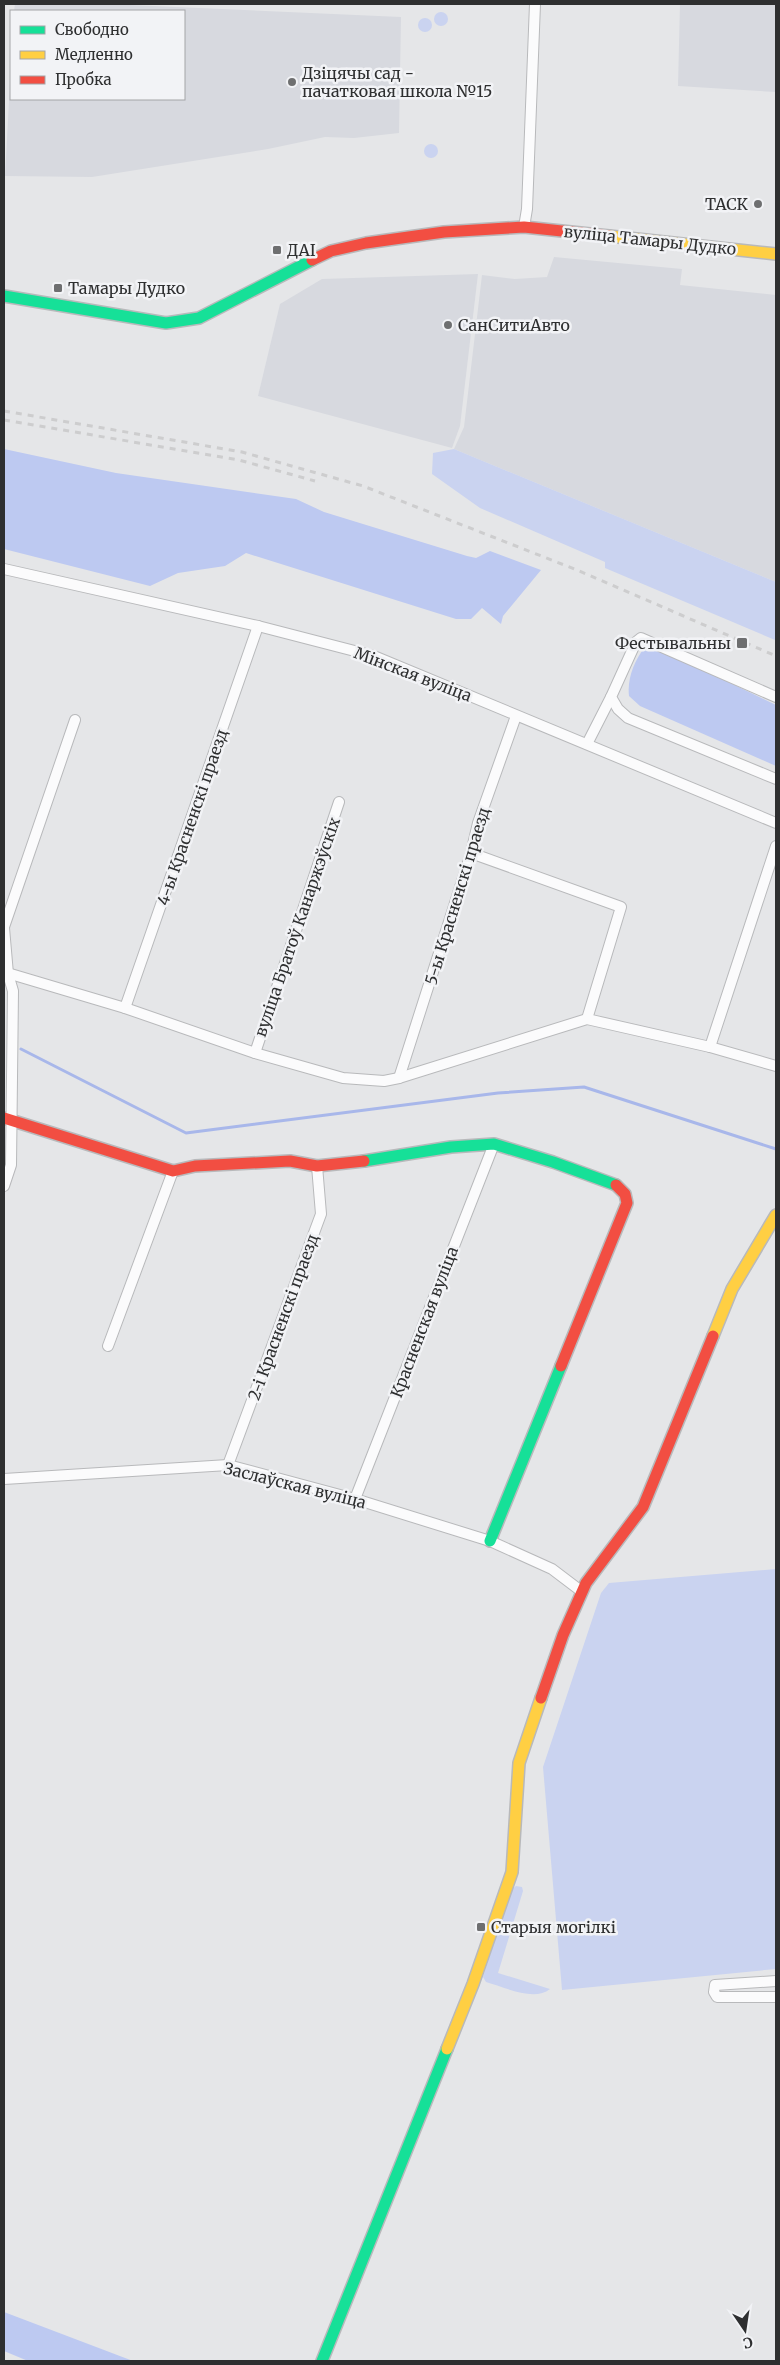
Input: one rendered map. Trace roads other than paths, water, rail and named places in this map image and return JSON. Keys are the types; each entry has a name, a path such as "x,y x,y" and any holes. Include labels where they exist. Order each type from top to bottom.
{"street":[{"path":"524,227 527,209 535,4"},
{"name":"вуліца Тамары Дудко","path":"4,296 166,323 199,318 243,298 331,252 366,243 444,232 524,227 776,254"},
{"name":"Мінская вуліца","path":"4,569 258,626 374,656 776,823"},
{"name":"4-ы Красненскі праезд","path":"125,1008 258,626"},
{"path":"587,744 636,642 641,638 776,697"},
{"path":"611,697 618,709 628,718 776,779"},
{"name":"5-ы Красненскі праезд","path":"399,1078 471,853 478,824 516,716"},
{"path":"4,1186 11,1165 7,1120 13,991 6,973 4,928 75,720"},
{"name":"вуліца Братоў Канаржэўскіх","path":"255,1052 339,802"},
{"path":"710,1047 776,846"},
{"path":"471,853 621,907 587,1019 710,1047 776,1066"},
{"name":"вуліца Братоў Канаржэўскіх","path":"6,973 125,1008 255,1052 343,1078 384,1081 399,1078 587,1019"},
{"path":"7,1120 173,1171 195,1166 290,1161 317,1166 397,1157 451,1147 494,1144 553,1162 618,1186 625,1194 627,1202 490,1542"},
{"name":"Красненская вуліца","path":"355,1499 494,1144"},
{"name":"2-і Красненскі праезд","path":"228,1465 321,1214 317,1166"},
{"path":"108,1346 173,1171"},
{"path":"322,2361 472,1984 512,1872 519,1763 563,1635 581,1591 643,1507 732,1289 776,1214"},
{"name":"Заслаўская вуліца","path":"4,1479 228,1465 355,1499 490,1542 552,1569 581,1591"},
{"path":"776,1981 715,1985 714,1992 717,1997 776,1997"}],"waterway":[{"path":"21,1049 186,1133 498,1093 584,1087 776,1149"}],"railway":[{"path":"4,411 242,452 363,486 577,570 776,656"},
{"path":"4,420 239,460 315,481"}],"place":[{"name":"Дзіцячы сад - пачатковая школа №15","path":"292,82"},
{"name":"ТАСК","path":"758,204"},
{"name":"ДАІ","path":"277,250"},
{"name":"Тамары Дудко","path":"58,288"},
{"name":"СанСитиАвто","path":"448,325"},
{"name":"Фестывальны","path":"742,643"},
{"name":"Старыя могілкі","path":"481,1927"}]}
